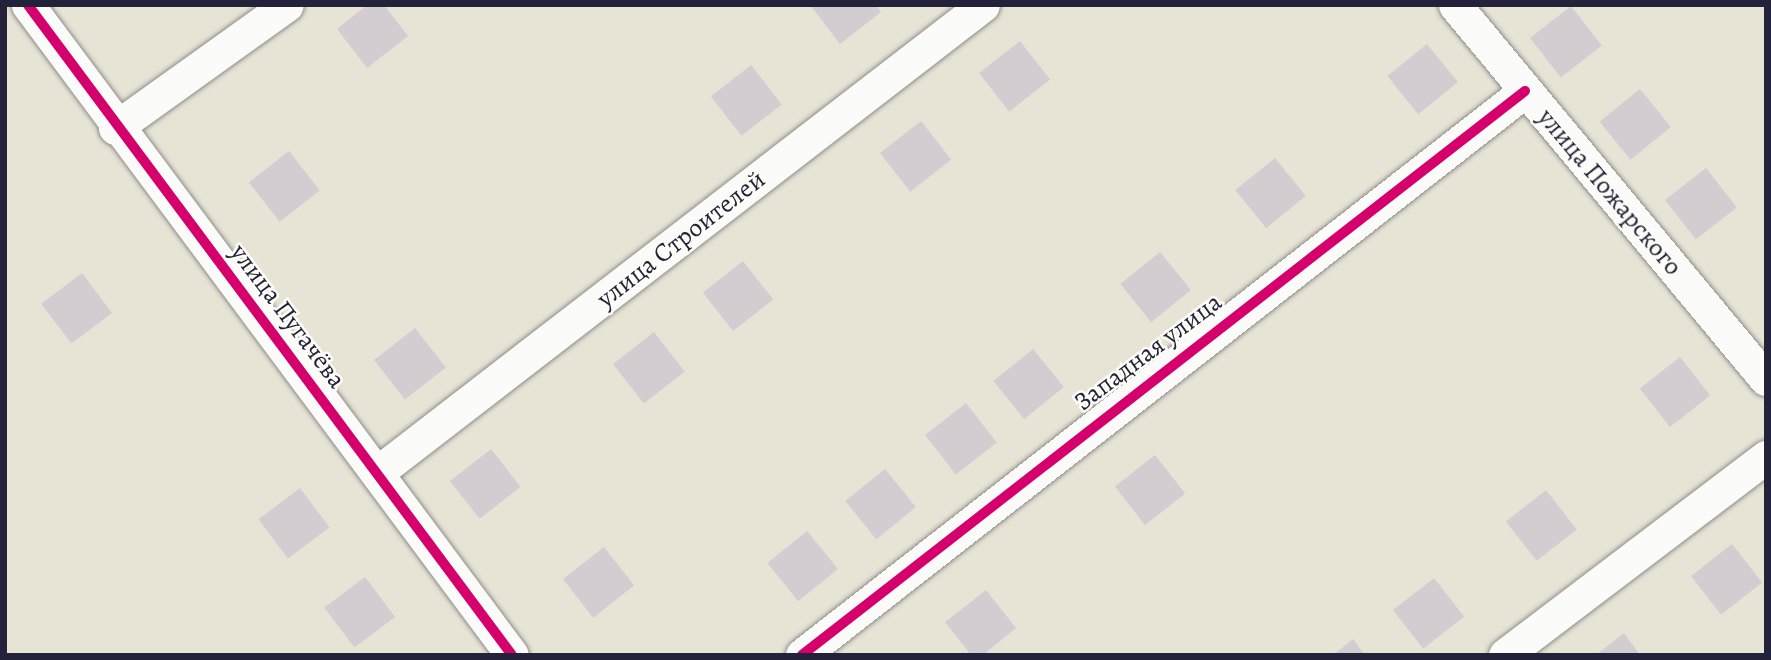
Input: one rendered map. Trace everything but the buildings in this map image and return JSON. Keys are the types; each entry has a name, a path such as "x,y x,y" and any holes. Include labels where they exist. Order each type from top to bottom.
{"street":[{"name":"улица Пугачёва","path":"28,5 115,128 378,472 512,655"},
{"path":"115,128 287,5"},
{"name":"улица Строителей","path":"378,472 983,5"},
{"name":"улица Пожарского","path":"1455,5 1766,379"},
{"name":"Западная улица","path":"802,655 1525,91"},
{"path":"1505,655 1764,461"}],"cycle path":[{"path":"28,5 512,655"},
{"path":"802,655 1525,91"}]}
